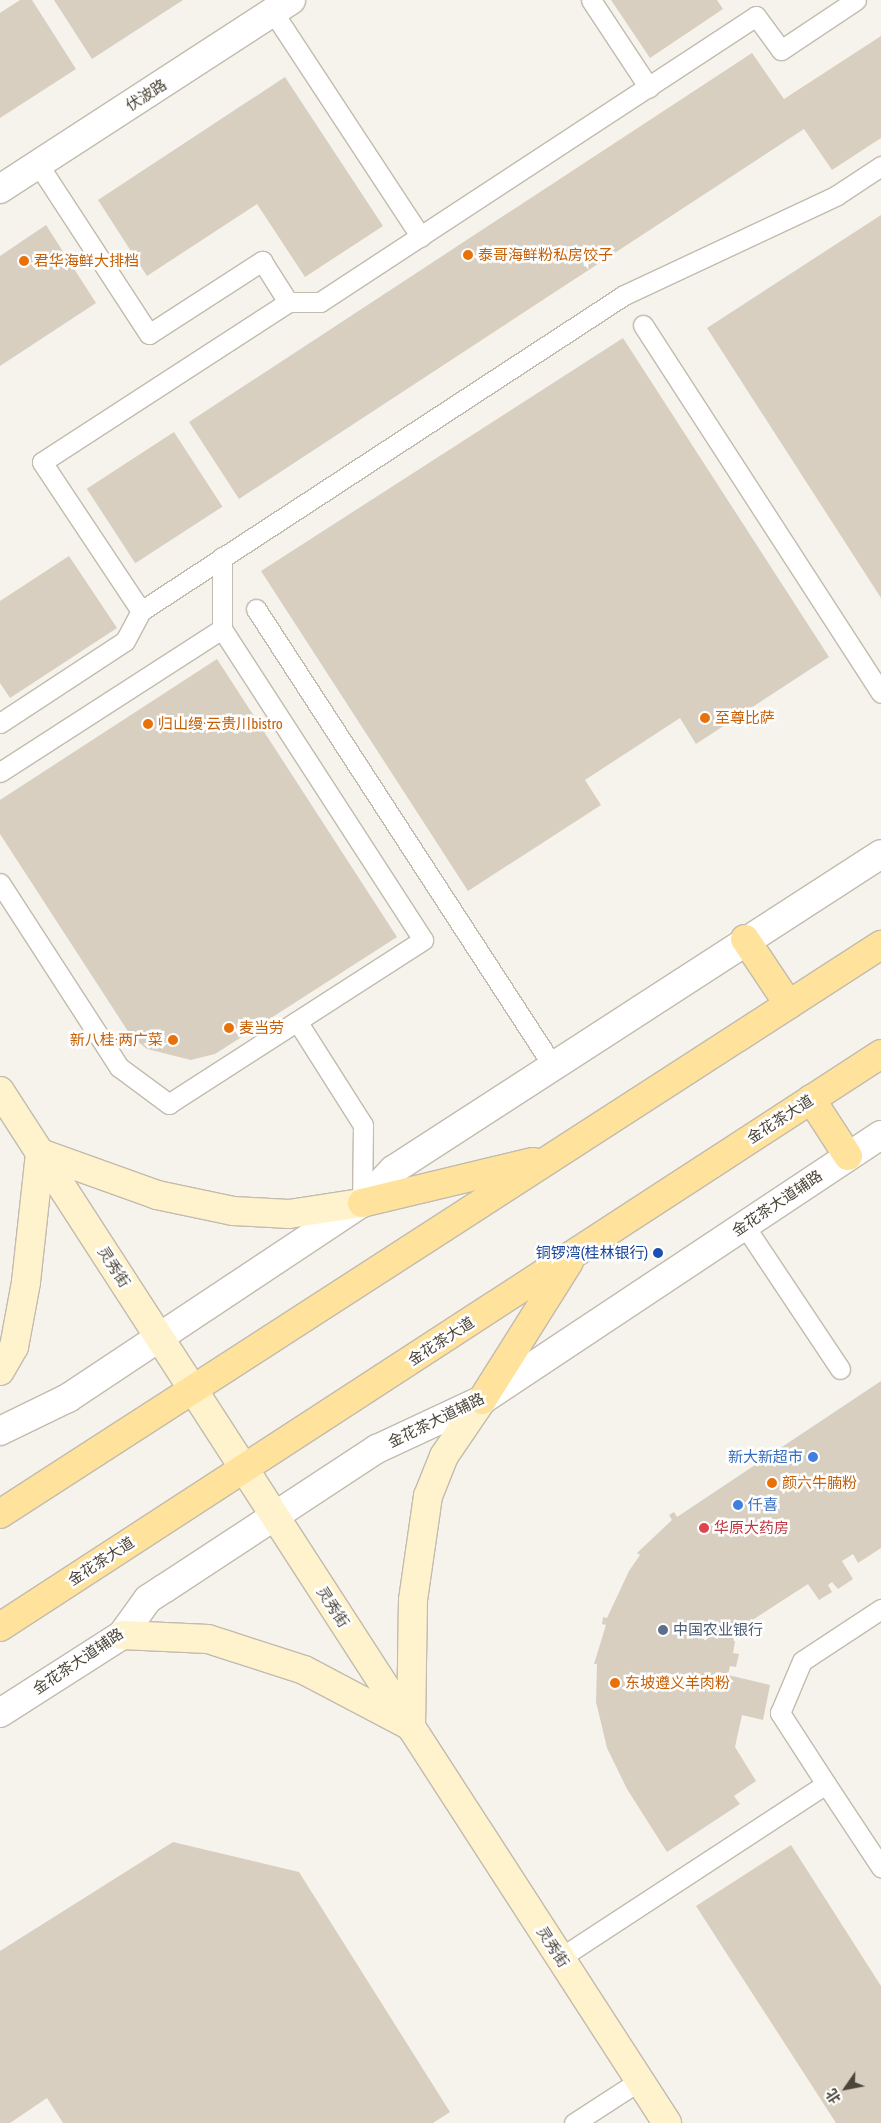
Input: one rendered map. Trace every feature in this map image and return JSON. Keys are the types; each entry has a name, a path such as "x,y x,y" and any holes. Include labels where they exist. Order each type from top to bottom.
{"main road":[{"path":"745,939 789,1004"},
{"path":"0,1514 881,945"},
{"name":"金花茶大道","path":"0,1627 881,1054"},
{"name":"灵秀街","path":"0,1091 667,2123"},
{"path":"811,1099 848,1156"},
{"path":"0,1372 14,1347 26,1282 40,1153 157,1195 232,1211 289,1214 362,1203 554,1157"},
{"path":"122,1635 208,1639 304,1670 411,1727 413,1600 428,1496 444,1456 482,1400 575,1253"}],"street":[{"name":"伏波路","path":"0,189 282,6"},
{"path":"0,1431 57,1406 362,1203 393,1170 745,939 881,854"},
{"name":"金花茶大道辅路","path":"0,1713 122,1635 148,1600 377,1449 482,1400 881,1135"}],"lane":[{"path":"591,0 649,88"},
{"path":"141,611 42,462 288,302 320,302 649,88 756,16 781,50 856,0"},
{"path":"282,6 421,236"},
{"path":"38,164 149,334 262,261 288,302"},
{"path":"0,724 125,642 141,611 624,295 837,195 881,166"},
{"path":"644,325 881,693"},
{"path":"0,883 119,1067 170,1104 423,940 222,629 222,557"},
{"path":"256,609 553,1066"},
{"path":"0,772 222,629"},
{"path":"297,1022 363,1124 362,1203"},
{"path":"744,1225 840,1369"},
{"path":"881,1609 802,1661 780,1713 881,1867"},
{"path":"560,1958 826,1784"},
{"path":"574,2123 640,2081"}],"building":[{"path":"20,0 32,0 76,69 0,118 0,13"},
{"path":"54,0 183,0 92,59"},
{"path":"611,0 717,0 723,9 650,58"},
{"path":"881,36 881,138 832,170 804,129 239,499 189,422 752,53 784,99"},
{"path":"285,77 383,226 305,277 257,204 147,276 98,200"},
{"path":"881,215 881,598 707,328"},
{"path":"46,225 96,303 0,366 0,256"},
{"path":"623,338 829,657 696,744 680,718 585,780 601,805 468,891 261,571"},
{"path":"174,432 222,507 135,563 87,489"},
{"path":"69,556 117,628 10,698 0,683 0,601"},
{"path":"217,659 397,937 215,1054 191,1060 147,1049 131,1036 0,834 0,800"},
{"path":"881,1381 881,1548 858,1563 853,1554 842,1561 853,1579 838,1589 832,1582 828,1585 832,1592 819,1600 808,1584 737,1630 733,1653 739,1654 736,1667 730,1666 728,1675 770,1685 763,1720 742,1715 735,1747 756,1781 734,1796 740,1804 667,1852 627,1789 607,1748 596,1702 597,1664 594,1664 606,1625 602,1624 603,1617 607,1618 629,1571 640,1555 637,1553 672,1520 669,1515 674,1512 677,1517"},
{"path":"173,1842 299,1872 450,2112 433,2123 63,2123 47,2098 10,2123 0,2123 0,1951"},
{"path":"791,1845 881,1986 881,2123 836,2123 696,1906"}],"place":[{"name":"泰哥海鲜粉私房饺子","path":"468,255"},
{"name":"君华海鲜大排档","path":"24,261"},
{"name":"至尊比萨","path":"705,718"},
{"name":"归山缦·云贵川bistro","path":"148,724"},
{"name":"麦当劳","path":"229,1028"},
{"name":"新八桂·两广菜","path":"173,1040"},
{"name":"铜锣湾(桂林银行)","path":"658,1253"},
{"name":"新大新超市","path":"813,1457"},
{"name":"颜六牛腩粉","path":"772,1483"},
{"name":"仟喜","path":"738,1505"},
{"name":"华原大药房","path":"704,1528"},
{"name":"中国农业银行","path":"663,1630"},
{"name":"东坡遵义羊肉粉","path":"615,1683"}]}
